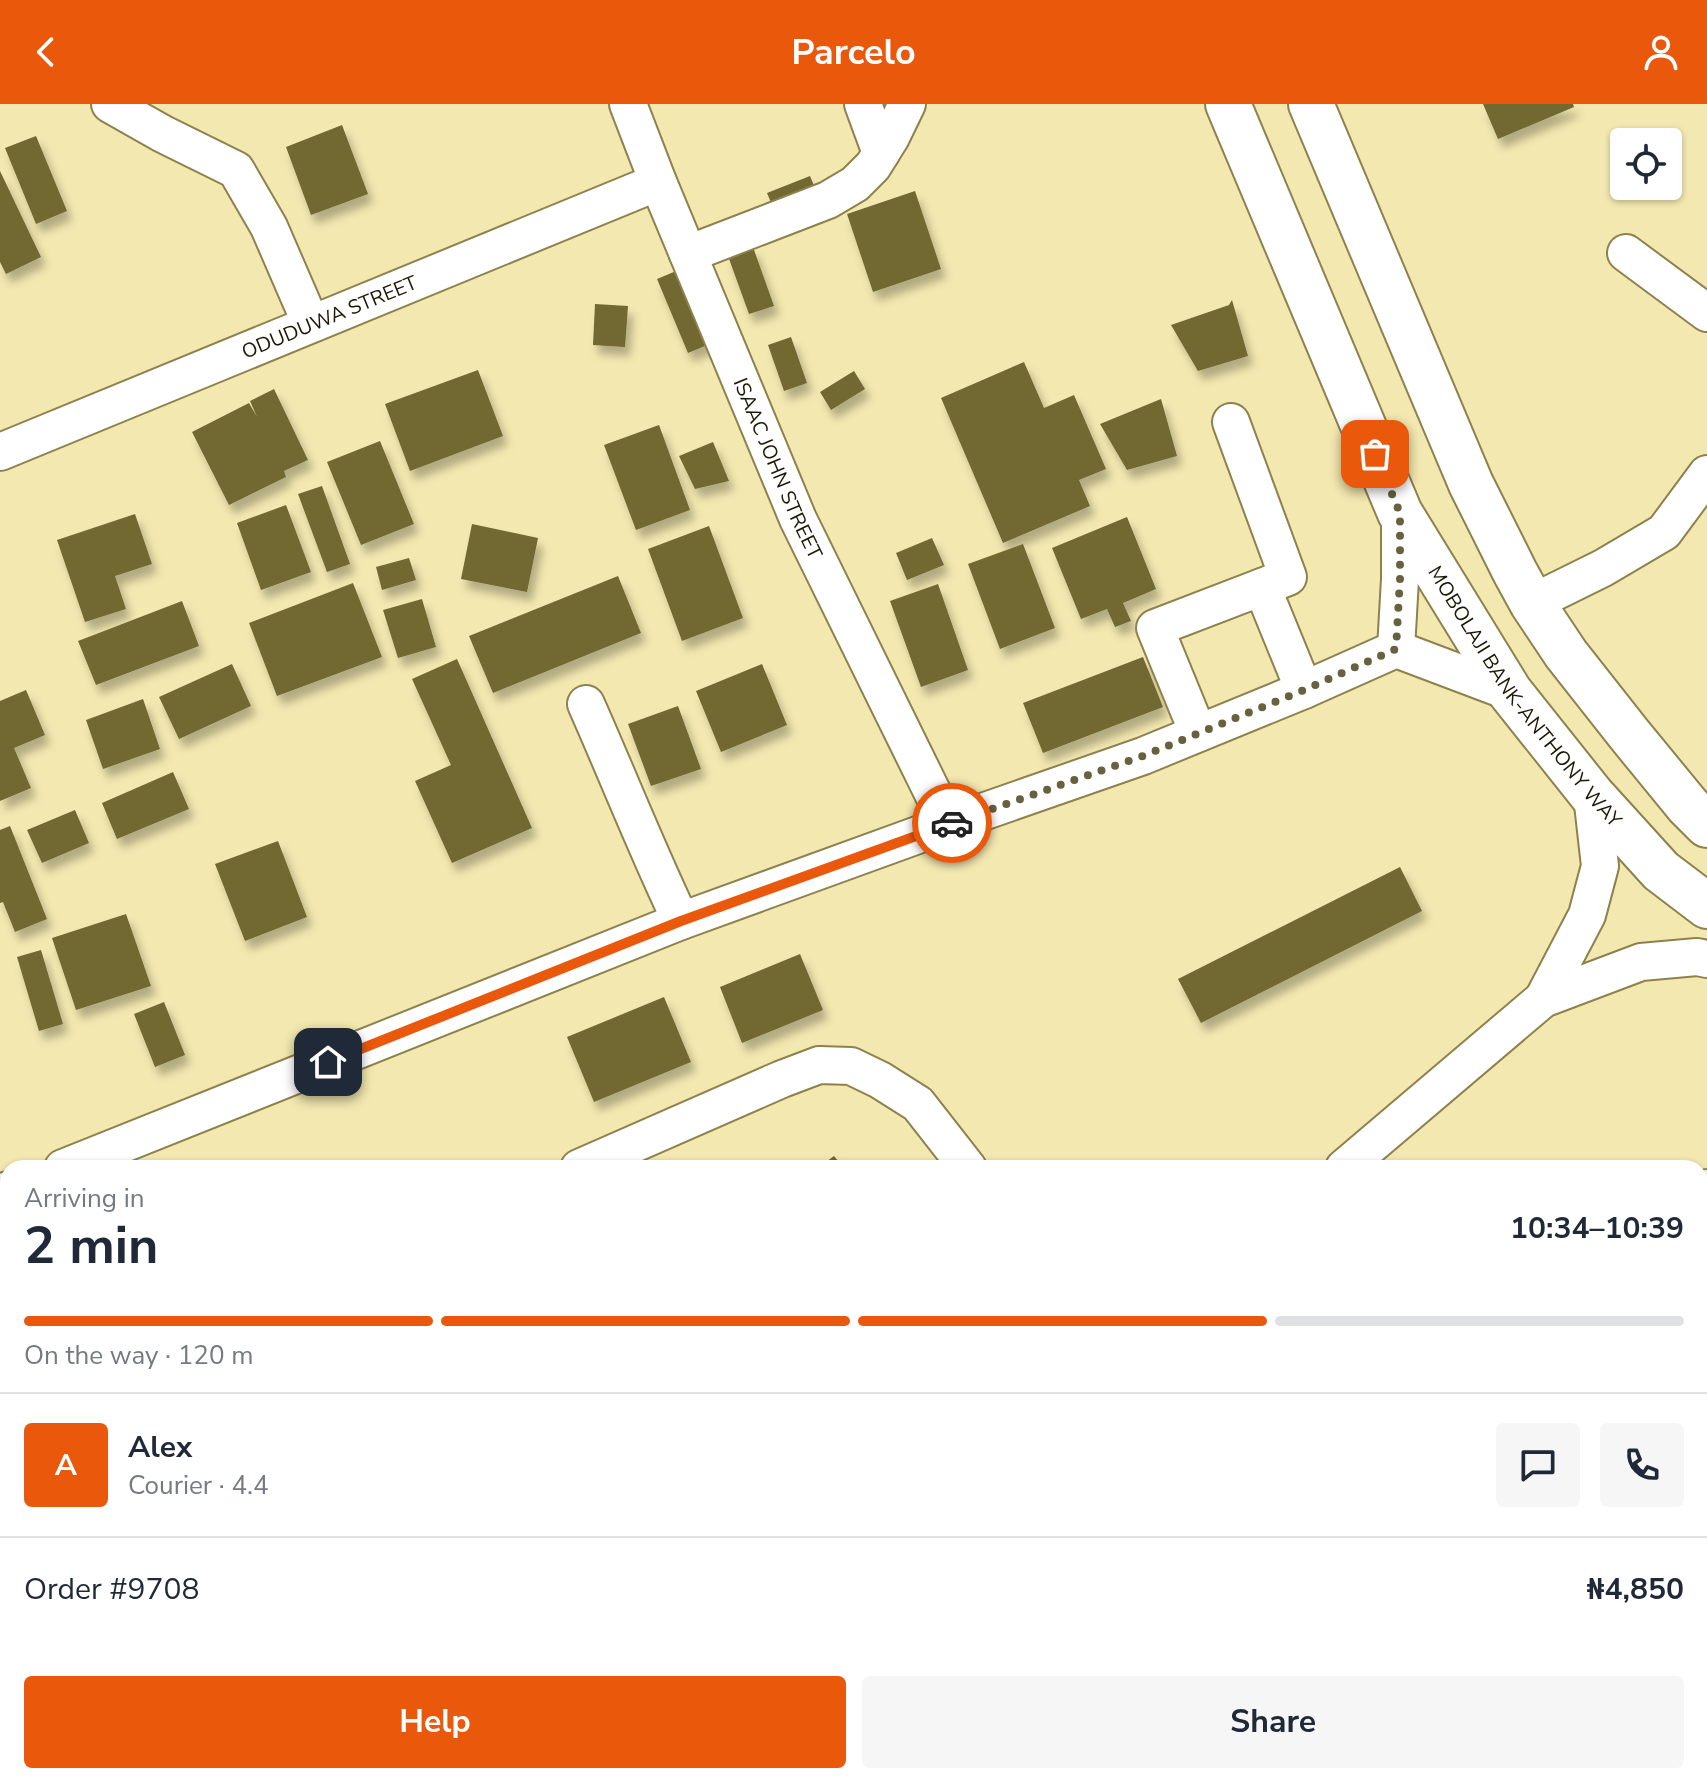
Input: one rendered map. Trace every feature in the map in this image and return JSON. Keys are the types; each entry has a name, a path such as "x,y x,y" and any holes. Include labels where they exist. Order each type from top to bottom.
{"main road":[{"name":"MOBOLAJI BANK-ANTHONY WAY","path":"1228,104 1400,513 1510,692 1592,795 1661,871 1707,906"},
{"path":"1311,104 1471,484 1532,603 1566,654 1620,723 1707,825"}],"street":[{"path":"110,104 236,170 269,227 311,324"},
{"name":"ISAAC JOHN STREET","path":"628,104 798,519 948,824"},
{"path":"863,104 881,153"},
{"path":"688,254 828,200 855,184 873,166 907,104"},
{"name":"ODUDUWA STREET","path":"0,452 658,182"},
{"path":"1626,253 1707,313"},
{"path":"1198,733 1155,628 1288,577 1231,422"},
{"path":"1532,603 1603,568 1664,532 1707,474"},
{"path":"1396,649 1400,513"},
{"path":"1262,587 1304,690"},
{"path":"83,1160 681,921 1143,756 1396,649 1510,692"},
{"path":"586,704 681,921"},
{"path":"1543,999 1587,915 1600,866 1592,795"},
{"path":"1353,1160 1543,999 1641,962 1697,957 1707,959"},
{"path":"597,1160 819,1065 851,1066 918,1104 962,1160"}],"building":[{"path":"1483,104 1573,104 1574,107 1498,139"},
{"path":"342,125 368,194 311,215 286,147"},
{"path":"36,136 67,211 36,224 5,148"},
{"path":"0,171 41,257 6,274 0,262"},
{"path":"810,176 820,200 777,217 767,193"},
{"path":"915,191 941,269 873,292 847,214"},
{"path":"753,247 774,306 749,314 728,256"},
{"path":"681,269 712,343 688,353 657,279"},
{"path":"1232,300 1248,356 1198,371 1171,325 1229,305"},
{"path":"595,304 628,306 625,347 593,345"},
{"path":"791,337 807,383 784,391 768,345"},
{"path":"1024,362 1044,408 1074,395 1106,469 1079,480 1090,506 1003,543 941,398"},
{"path":"478,370 503,436 410,471 385,404"},
{"path":"854,371 865,389 831,410 820,392"},
{"path":"274,389 308,460 284,471 286,477 229,505 192,432 249,403 257,417 250,401"},
{"path":"1161,399 1177,456 1127,470 1100,424"},
{"path":"659,425 690,510 636,530 604,445"},
{"path":"380,441 414,524 361,545 327,462"},
{"path":"713,442 729,481 695,489 679,456"},
{"path":"322,486 350,564 327,572 298,494"},
{"path":"286,505 311,572 261,590 237,523"},
{"path":"135,514 152,564 115,576 126,609 85,622 57,540"},
{"path":"1127,517 1156,589 1123,603 1131,621 1115,627 1107,609 1081,619 1052,548"},
{"path":"472,524 538,538 527,592 461,579"},
{"path":"709,526 743,618 682,641 648,549"},
{"path":"932,538 944,565 907,580 896,553"},
{"path":"1023,544 1055,628 1000,649 968,564"},
{"path":"409,558 416,580 382,590 376,567"},
{"path":"618,576 641,633 493,693 469,636"},
{"path":"353,583 382,657 277,696 249,623"},
{"path":"938,584 968,670 921,687 890,601"},
{"path":"422,599 436,647 398,658 383,610"},
{"path":"182,601 199,646 96,685 78,641"},
{"path":"1143,657 1163,707 1043,753 1023,703"},
{"path":"457,659 532,828 452,863 415,781 451,765 412,679"},
{"path":"232,664 251,706 179,739 159,697"},
{"path":"762,664 787,725 721,752 696,691"},
{"path":"26,690 45,735 14,748 31,788 0,801 0,701"},
{"path":"143,699 160,749 103,769 86,720"},
{"path":"678,706 701,769 651,786 628,724"},
{"path":"173,772 189,809 117,839 102,803"},
{"path":"75,810 89,843 42,863 27,830"},
{"path":"10,826 47,919 15,932 3,902 0,903 0,830"},
{"path":"278,841 307,917 245,941 215,864"},
{"path":"1400,867 1422,911 1201,1023 1178,979"},
{"path":"126,914 151,986 76,1010 52,938"},
{"path":"41,950 63,1024 39,1031 17,957"},
{"path":"800,954 823,1010 742,1043 720,987"},
{"path":"664,997 691,1062 594,1102 567,1037"},
{"path":"164,1002 185,1055 155,1067 134,1014"}],"way so far":[{"path":"952,823 1143,756 1396,649 1400,513 1375,454"}],"route":[{"path":"328,1062 681,921 952,823"}]}
